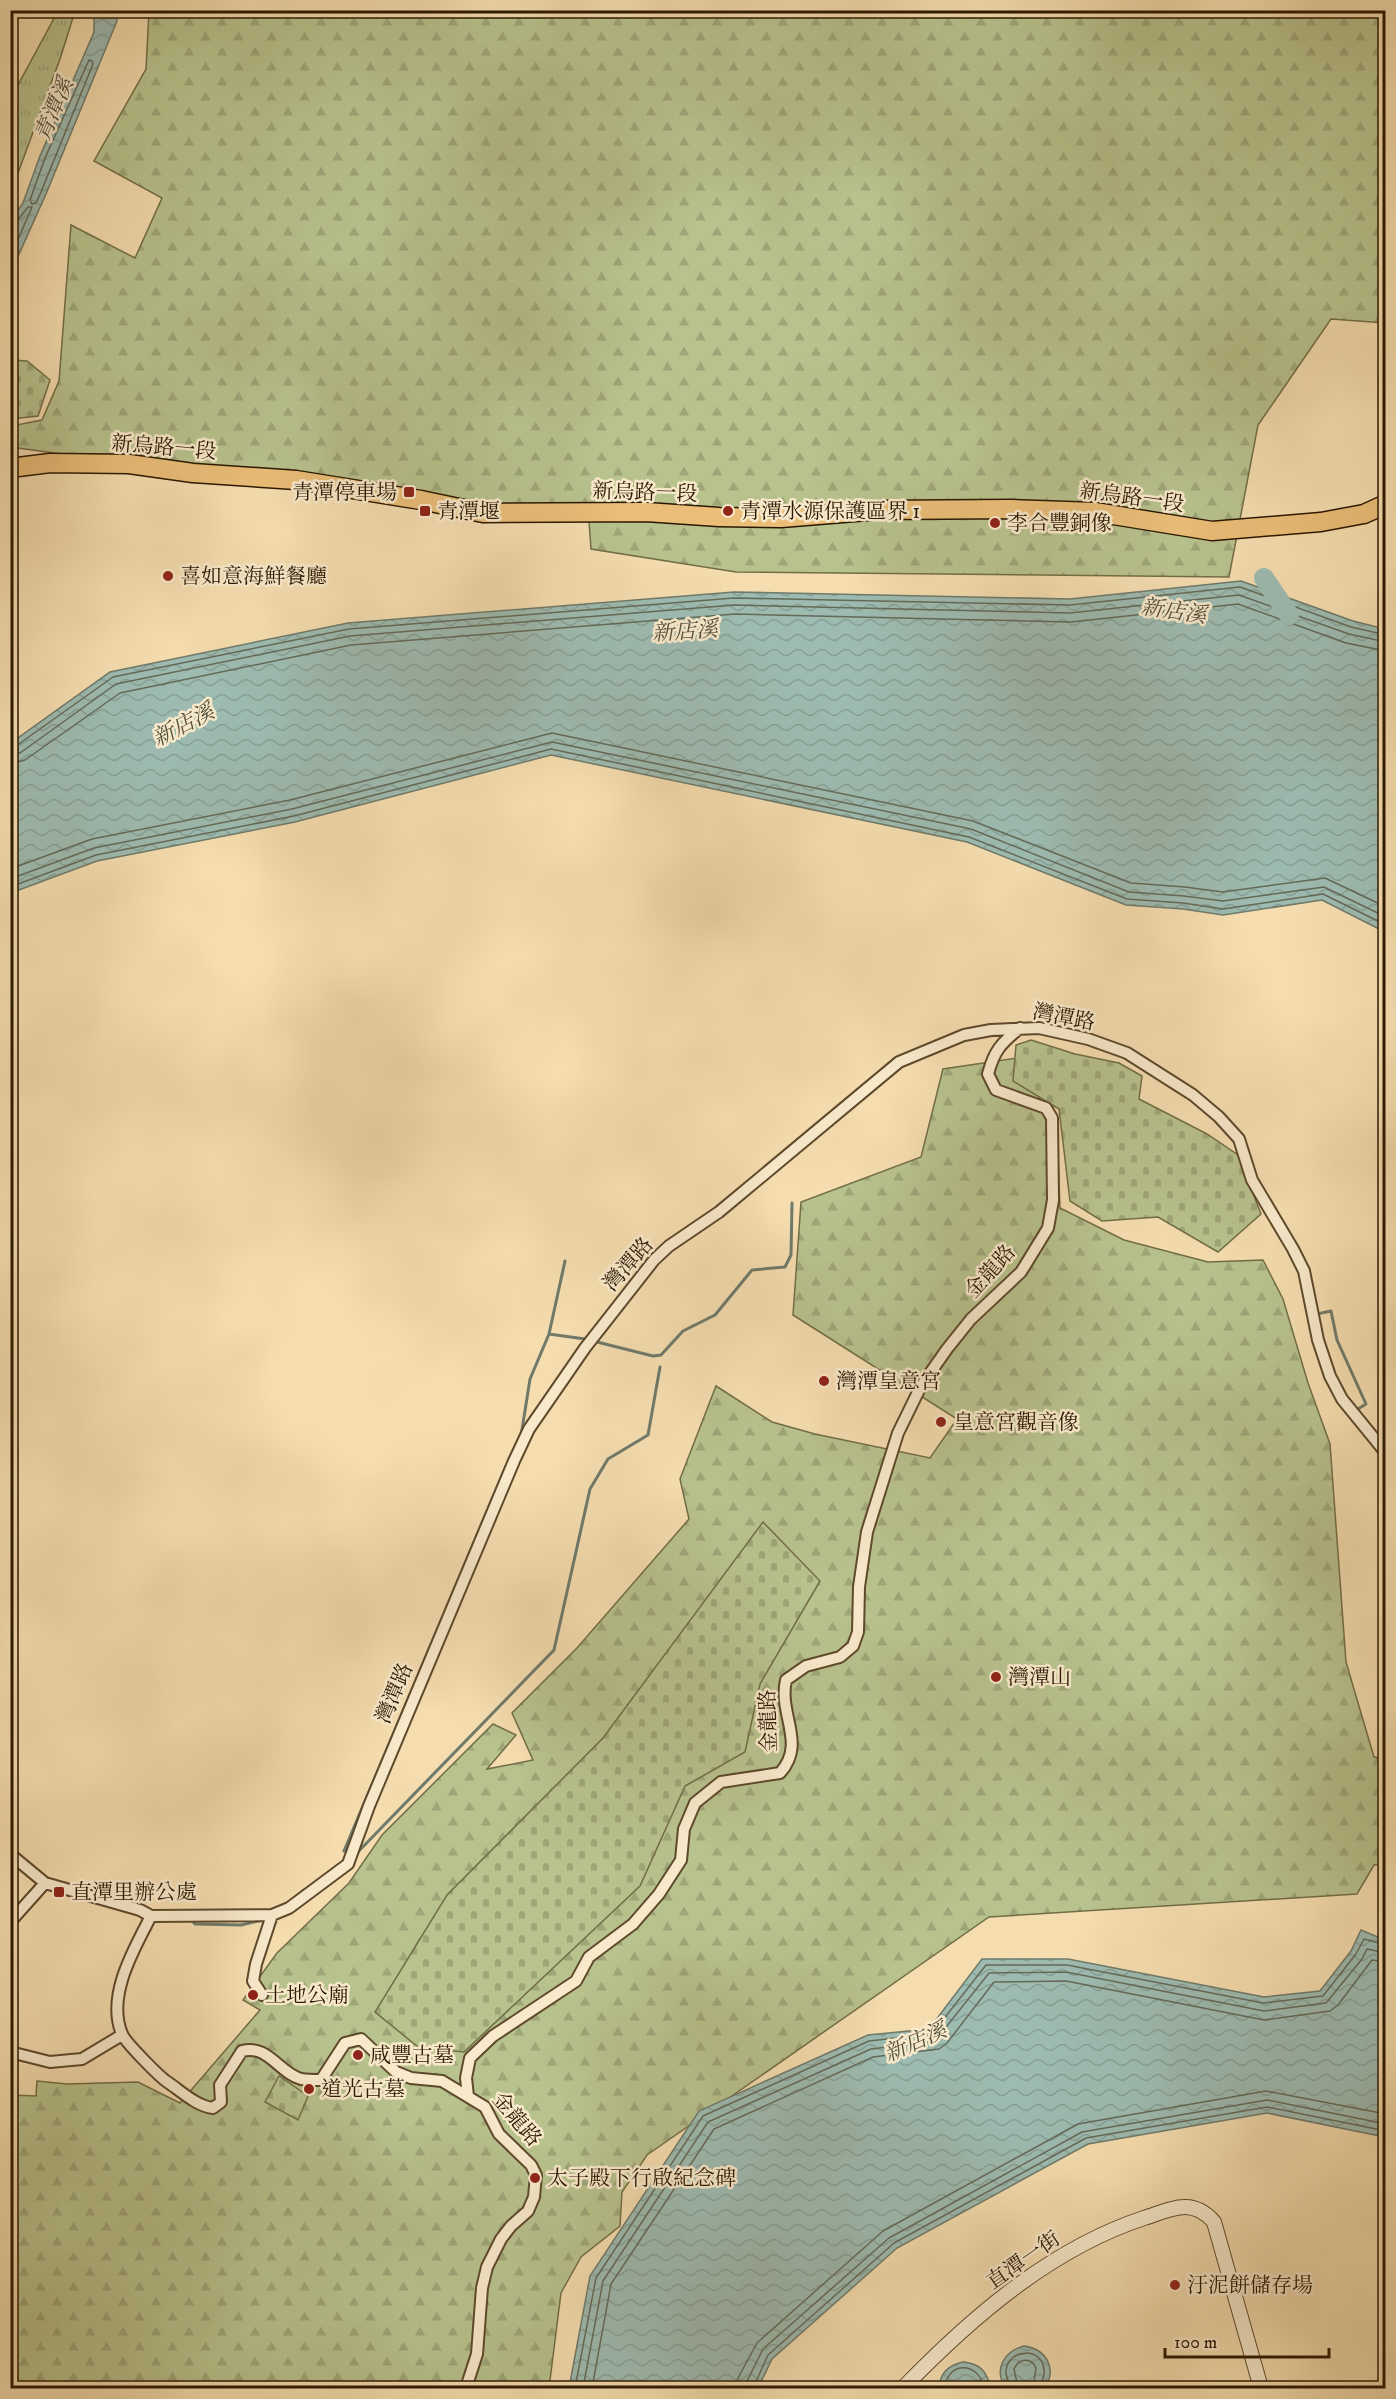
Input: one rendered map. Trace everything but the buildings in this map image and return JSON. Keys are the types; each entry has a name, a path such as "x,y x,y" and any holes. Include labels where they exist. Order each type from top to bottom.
{"main road":[{"name":"新烏路一段","path":"10,468 50,463 129,464 193,472 296,480 421,500 483,513 646,512 781,518 880,510 1011,509 1095,512 1212,531 1321,522 1364,514 1386,504"}],"street":[{"name":"金龍路","path":"466,2388 477,2354 482,2288 487,2267 501,2239 511,2226 528,2211 536,2186 536,2175 531,2165 499,2134 484,2107 468,2096 466,2078 470,2058 493,2036 576,1981 589,1957 633,1924 659,1894 681,1860 684,1829 695,1803 721,1782 780,1773 789,1763 793,1743 783,1703 786,1680 806,1666 840,1657 853,1646 858,1632 859,1587 867,1532 898,1434 921,1386 947,1349 971,1319 1021,1272 1048,1228 1053,1200 1052,1118 1046,1108 996,1090 988,1074 992,1056 1020,1028"},
{"name":"灣潭路","path":"10,1854 45,1883 140,1910 151,1916 272,1915 289,1908 348,1864 369,1806 498,1495 529,1429 585,1348 654,1260 669,1246 719,1212 900,1062 964,1035 991,1030 1039,1028 1088,1039 1127,1053 1193,1095 1219,1117 1239,1139 1252,1180 1293,1248 1304,1271 1318,1340 1330,1376 1342,1399 1386,1453"},
{"path":"11,1921 45,1883"},
{"path":"262,1995 253,1981 272,1915"},
{"path":"151,1916 135,1948 122,1984 118,2008 122,2035 161,2077 203,2107 213,2108 221,2102 220,2085 242,2051 251,2049 260,2051 300,2079 321,2080 345,2043 361,2039 396,2072 411,2078 442,2081 468,2096"},
{"path":"10,2052 50,2062 82,2059 122,2035"},
{"name":"直潭一街","path":"903,2388 973,2322 1042,2268 1110,2230 1164,2212 1192,2206 1205,2212 1214,2222 1223,2245 1261,2388"}],"green space":[{"path":"58,11 75,11 60,59 11,192 11,98"},
{"path":"149,11 1385,11 1385,323 1331,319 1258,425 1229,577 736,572 591,549 588,507 471,511 11,447 11,426 42,420 59,381 71,225 135,258 162,198 94,161 146,69"},
{"path":"11,360 27,361 50,380 38,416 11,419"},
{"path":"1031,1040 1075,1054 1119,1063 1142,1076 1139,1099 1207,1134 1238,1155 1261,1214 1218,1252 1158,1217 1102,1221 1070,1201 1059,1109 1013,1081 1016,1045"},
{"path":"1017,1058 1057,1130 1060,1208 1124,1240 1208,1262 1263,1260 1283,1299 1308,1383 1330,1444 1346,1662 1374,1757 1385,1759 1385,1864 1374,1865 1357,1894 989,1917 647,2155 622,2192 620,2226 581,2257 561,2293 549,2388 11,2388 10,2095 36,2096 37,2081 67,2084 138,2082 180,2103 260,2010 243,2000 277,1953 349,1883 382,1835 493,1724 516,1735 487,1769 533,1760 512,1713 577,1648 689,1519 680,1479 716,1386 772,1422 815,1434 930,1458 957,1419 793,1315 801,1202 921,1157 943,1069"},
{"path":"763,1522 820,1581 760,1684 745,1752 685,1786 640,1886 464,2052 418,2047 375,2012 447,1895 603,1738"},
{"path":"279,2076 308,2096 298,2120 265,2102"}],"water":[{"path":"94,11 115,11 117,21 46,194 11,272 11,221 23,203 40,156 94,32"},
{"name":"新店溪","path":"1241,581 1353,621 1385,629 1385,932 1322,900 1223,915 1183,909 1126,905 967,842 551,755 295,822 97,861 11,893 11,743 110,672 348,623 734,592 1070,599"},
{"name":"新店溪","path":"1361,1930 1385,1940 1385,2137 1267,2113 1088,2144 897,2248 772,2359 758,2388 569,2388 590,2276 699,2111 868,2035 929,2029 982,1959 1068,1959 1264,1997 1320,1991 1351,1951"},
{"path":"1024,2346 1039,2351 1048,2361 1050,2374 1045,2388 1006,2388 1002,2381 1001,2368 1006,2357"},
{"path":"963,2362 974,2364 982,2369 990,2388 939,2388 946,2370"}],"waterway":[{"path":"1264,578 1289,615"},
{"path":"549,1334 585,1339 653,1356 661,1355 683,1331 715,1315 752,1270 785,1267 791,1255 792,1203"},
{"path":"521,1436 530,1379 549,1334 565,1261"},
{"path":"1317,1314 1331,1311 1337,1340 1366,1404 1358,1409"},
{"path":"354,1856 554,1650 590,1489 608,1459 648,1435 660,1367"},
{"path":"344,1851 506,1466"},
{"path":"296,1897 304,1890"},
{"path":"191,1919 195,1924 241,1925 267,1919"}],"place":[{"name":"青潭停車場","path":"409,492"},
{"name":"青潭堰","path":"425,511"},
{"name":"青潭水源保護區界 1","path":"728,511"},
{"name":"李合豐銅像","path":"995,523"},
{"name":"喜如意海鮮餐廳","path":"168,576"},
{"name":"灣潭皇意宮","path":"824,1381"},
{"name":"皇意宮觀音像","path":"941,1422"},
{"name":"灣潭山","path":"996,1677"},
{"name":"直潭里辦公處","path":"59,1892"},
{"name":"土地公廟","path":"253,1995"},
{"name":"咸豐古墓","path":"358,2055"},
{"name":"道光古墓","path":"309,2089"},
{"name":"太子殿下行啟紀念碑","path":"535,2178"},
{"name":"汙泥餅儲存場","path":"1175,2285"}],"water label":[{"name":"青潭溪","path":"53,109"}]}
